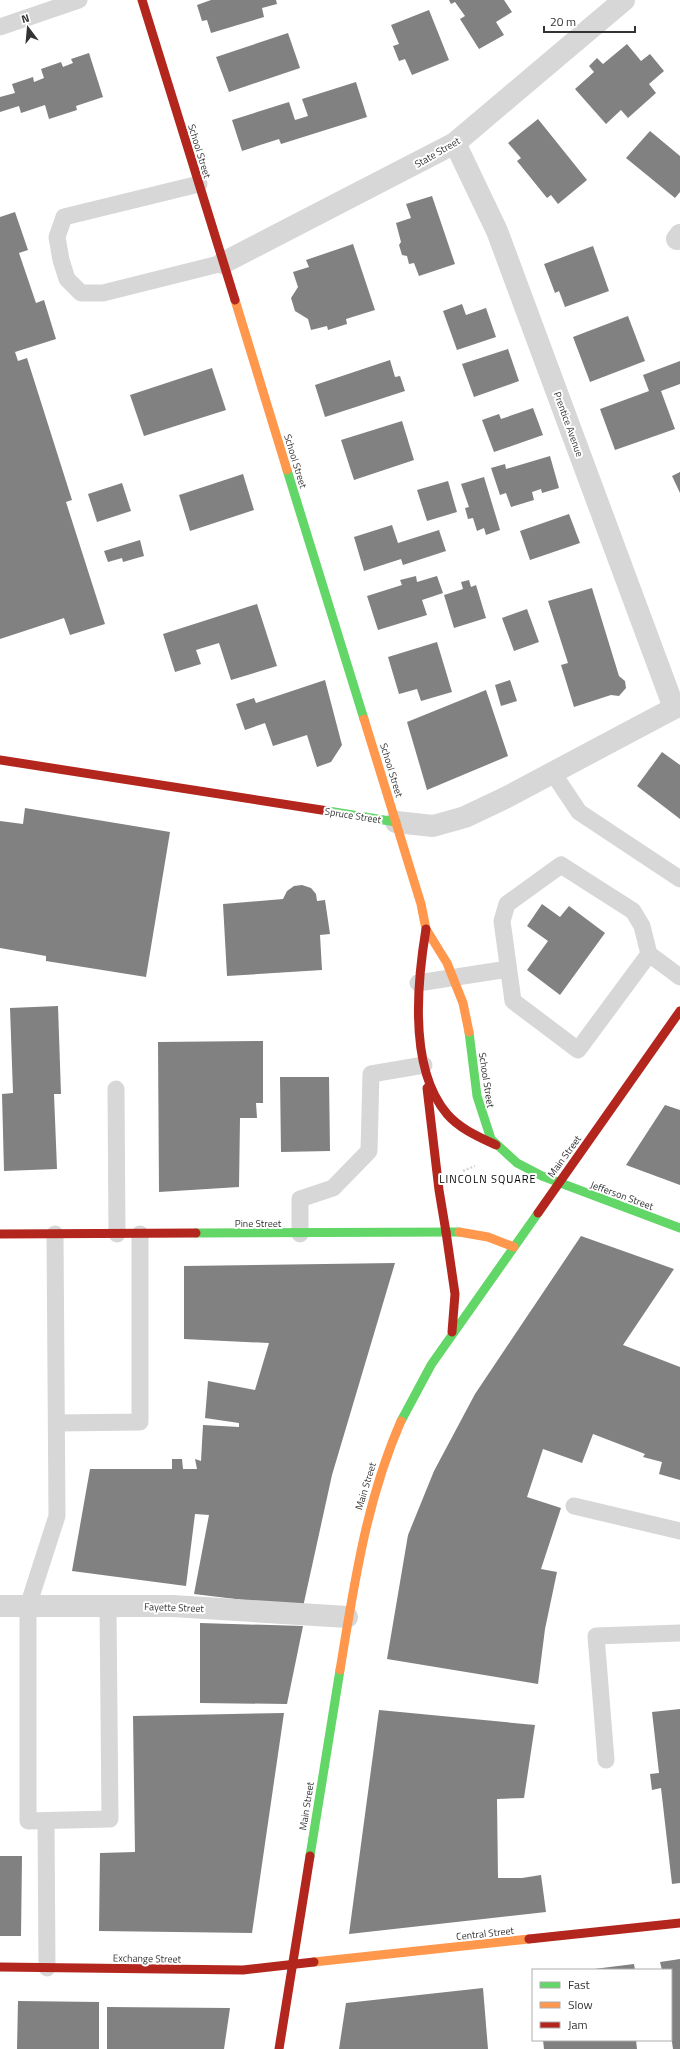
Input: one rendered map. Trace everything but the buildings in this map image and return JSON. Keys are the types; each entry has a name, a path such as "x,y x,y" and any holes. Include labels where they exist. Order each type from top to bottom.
{"main road":[{"name":"School Street","path":"142,0 420,899 426,929 453,977 466,1018 475,1083 483,1119 489,1134 496,1145"},
{"name":"Spruce Street","path":"0,760 396,822"},
{"name":"School Street","path":"426,929 418,983 419,1010 424,1065 433,1093 446,1114 468,1132 496,1145 517,1163 557,1184"},
{"name":"Main Street","path":"279,2049 348,1617 365,1524 382,1467 410,1401 452,1336 557,1184 680,1012"},
{"path":"424,1065 439,1190 456,1286 456,1310 452,1336"},
{"name":"Jefferson Street","path":"557,1184 680,1228"},
{"name":"Pine Street","path":"0,1234 300,1234 446,1232 481,1236 514,1247"},
{"name":"Central Street","path":"293,1966 680,1923"},
{"name":"Exchange Street","path":"0,1967 243,1970 293,1966"}],"street":[{"name":"State Street","path":"223,263 456,143 624,0"},
{"name":"Prentice Avenue","path":"456,143 497,231 677,706"},
{"name":"Spruce Street","path":"396,822 424,826 454,821 505,798 677,706"},
{"name":"Fayette Street","path":"0,1606 173,1606 348,1617"}],"lane":[{"path":"0,27 79,0"},
{"path":"199,184 64,217 57,237 67,279 81,293 103,293 223,263"},
{"path":"553,772 579,812 680,879"},
{"path":"649,954 578,1050 513,1001 502,921 503,912 507,904 561,865 633,911 642,926 649,954 680,977"},
{"path":"418,983 508,969"},
{"path":"300,1234 300,1199 333,1188 369,1151 371,1074 424,1065"},
{"path":"116,1089 117,1234"},
{"path":"55,1234 57,1424 56,1516 28,1606 28,1821 110,1819 108,1606"},
{"path":"57,1424 140,1422 140,1234"},
{"path":"574,1506 680,1531"},
{"path":"606,1760 596,1636 680,1633"},
{"path":"46,1821 47,1968"}],"traffic: fast":[{"path":"287,470 364,719"},
{"path":"328,811 396,822"},
{"path":"469,1032 477,1096 491,1139 517,1163 542,1176 680,1228"},
{"path":"401,1421 431,1365 538,1213"},
{"path":"196,1233 459,1232"},
{"path":"310,1856 340,1670"}],"traffic: slow":[{"path":"235,300 287,470"},
{"path":"364,719 421,904 426,929 447,963 463,1003 469,1032"},
{"path":"459,1232 488,1237 514,1247"},
{"path":"340,1670 356,1575 370,1513 389,1451 401,1421"},
{"path":"314,1962 529,1939"}],"traffic: jam":[{"path":"142,0 235,300"},
{"path":"0,760 328,811"},
{"path":"426,929 420,974 419,999 421,1050 426,1074 435,1095 447,1114 470,1132 496,1145"},
{"path":"538,1213 680,1011"},
{"path":"427,1088 439,1190 446,1232"},
{"path":"446,1232 455,1294 452,1332"},
{"path":"0,1234 196,1233"},
{"path":"279,2049 310,1856"},
{"path":"529,1939 680,1923"},
{"path":"0,1967 243,1970 314,1962"}],"district":[{"name":"LINCOLN SQUARE","path":"488,1179"}]}
